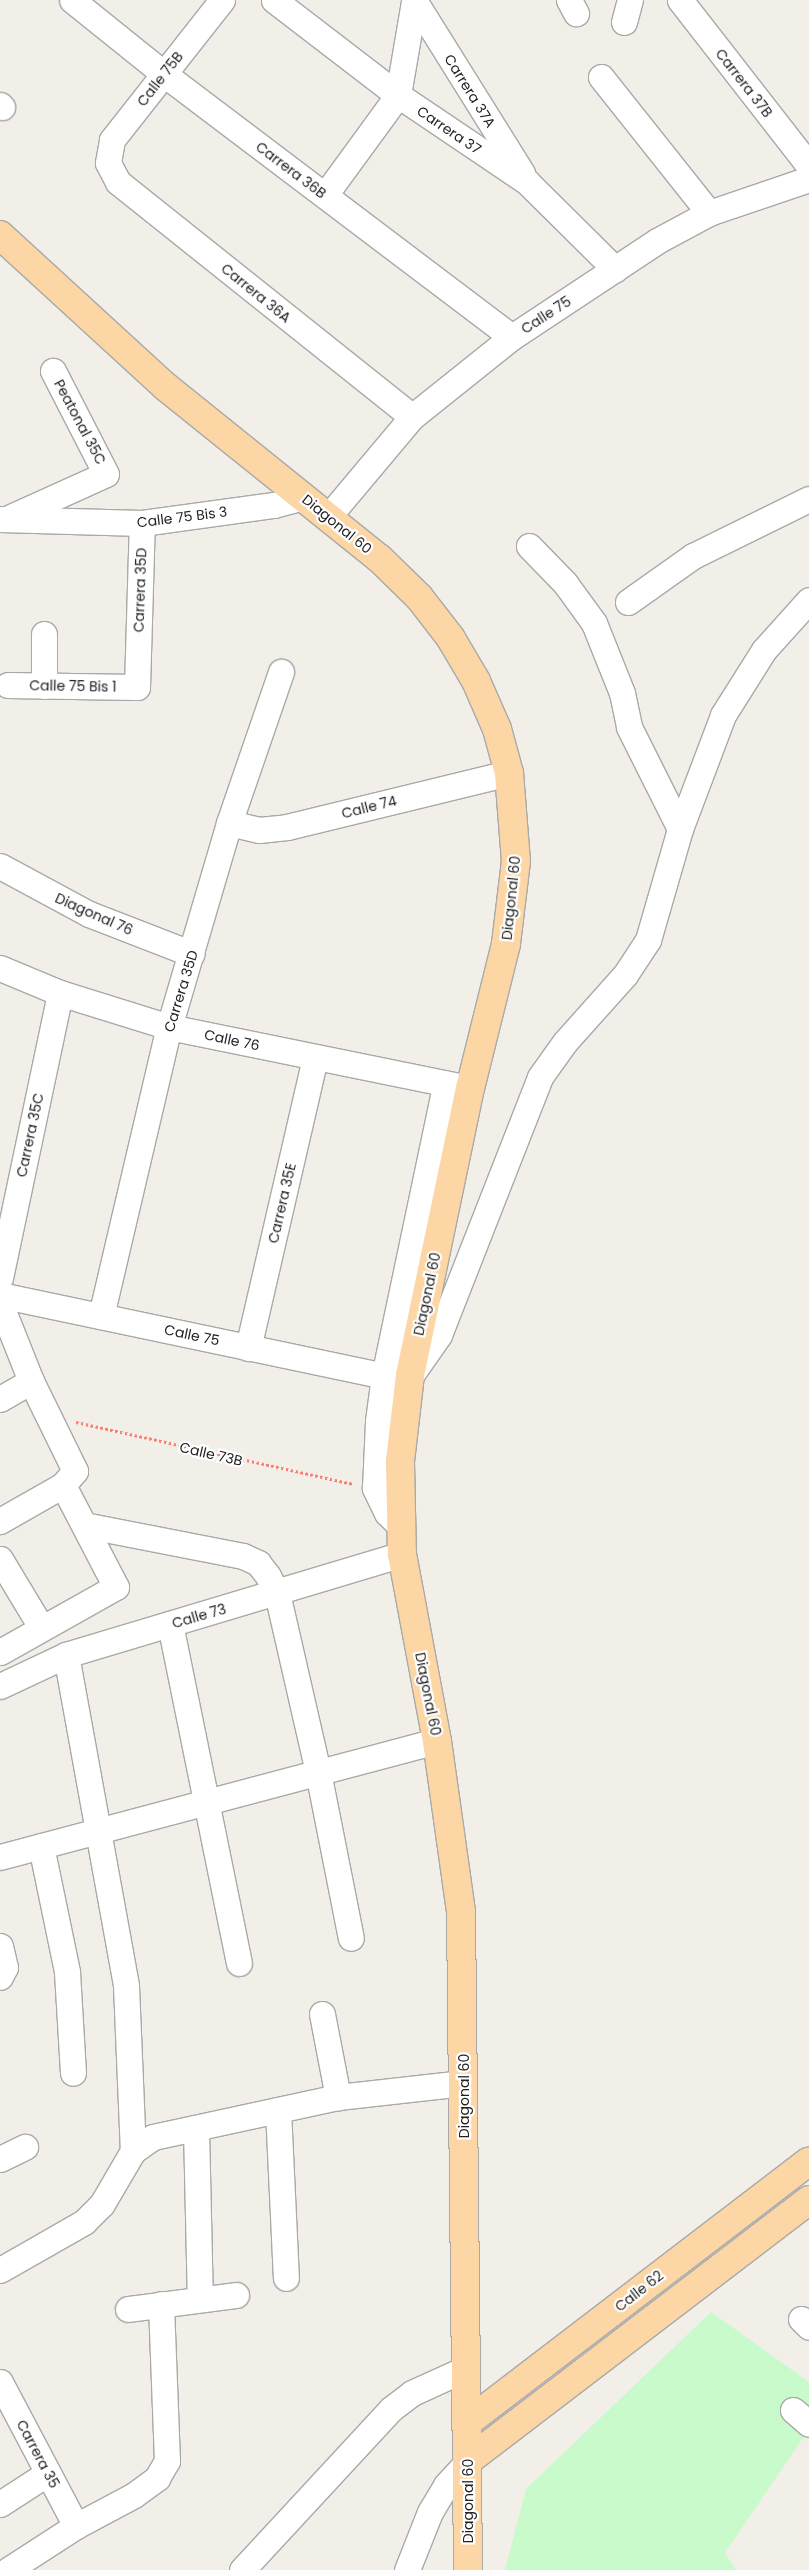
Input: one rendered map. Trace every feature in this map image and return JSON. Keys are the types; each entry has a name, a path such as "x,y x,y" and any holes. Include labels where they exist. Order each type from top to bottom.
{"main road":[{"name":"Diagonal 60","path":"0,235 166,387 392,571 450,637 497,729 509,773 516,823 512,900 506,944 458,1086 410,1375 400,1462 402,1554 437,1740 461,1912 469,2460 468,2570"},
{"name":"Calle 62","path":"468,2422 809,2161"},
{"path":"469,2460 809,2200"}],"street":[{"name":"Carrera 36B","path":"72,0 164,74 512,337"},
{"name":"Calle 75B","path":"108,163 112,140 222,0"},
{"name":"Carrera 37","path":"274,0 398,95 527,182 616,269"},
{"path":"325,195 398,95 414,0"},
{"name":"Carrera 37A","path":"414,0 527,182"},
{"name":"Carrera 37B","path":"680,0 809,166"},
{"path":"601,77 709,213"},
{"name":"Carrera 36A","path":"108,163 118,182 412,417"},
{"name":"Calle 75","path":"328,517 412,417 512,337 657,241 709,213 809,179"},
{"name":"Peatonal 35C","path":"2,519 106,474 53,371"},
{"name":"Calle 75 Bis 3","path":"2,519 142,524 274,505 302,497"},
{"path":"628,602 693,556 809,499"},
{"name":"Carrera 35D","path":"138,687 142,524"},
{"path":"529,546 565,583 594,623 622,692 629,727 680,829"},
{"path":"410,1375 439,1335 540,1077 565,1042 625,975 648,940 680,829 723,714 764,650 809,600"},
{"path":"44,634 44,686"},
{"name":"Carrera 35D","path":"101,1316 169,1027 229,823 281,672"},
{"name":"Calle 75 Bis 1","path":"8,685 138,687"},
{"name":"Calle 74","path":"229,823 259,830 287,827 509,773"},
{"name":"Diagonal 76","path":"0,866 89,914 192,954"},
{"name":"Calle 76","path":"0,968 60,992 169,1027 458,1086"},
{"name":"Carrera 35C","path":"0,1278 60,992"},
{"name":"Carrera 35E","path":"248,1348 315,1058"},
{"path":"400,1526 387,1513 375,1488 384,1376 458,1086"},
{"name":"Calle 75","path":"0,1295 384,1376"},
{"path":"0,1303 31,1381 75,1471 67,1481 0,1521"},
{"path":"0,1399 31,1381"},
{"path":"0,1652 41,1627 116,1587 84,1525 67,1481"},
{"path":"84,1525 243,1556 258,1563 277,1593 318,1772 351,1938"},
{"name":"Calle 73","path":"0,1686 66,1655 402,1554"},
{"path":"0,1559 41,1627"},
{"path":"170,1624 209,1800 239,1963"},
{"path":"66,1655 126,1986 132,2151"},
{"path":"0,1857 437,1740"},
{"path":"41,1846 67,1972 73,2073"},
{"path":"0,1946 5,1967 0,1977"},
{"path":"322,2014 338,2097"},
{"path":"0,2270 84,2222 102,2204 132,2151 153,2138 338,2097 463,2083"},
{"path":"278,2110 286,2278"},
{"path":"196,2128 200,2299"},
{"path":"1,2156 25,2147"},
{"path":"128,2310 236,2295"},
{"path":"8,2570 76,2526 134,2495 157,2478 167,2461 161,2304"},
{"path":"242,2570 391,2409 412,2394 467,2368"},
{"name":"Carrera 35","path":"1,2384 76,2526"},
{"path":"407,2570 430,2512 446,2486 469,2460"},
{"path":"0,2504 48,2473"}],"path":[{"name":"Calle 73B","path":"48,1416 375,1488"}],"green space":[{"path":"711,2312 809,2382 809,2429 725,2553 736,2570 505,2570 526,2489"}]}
